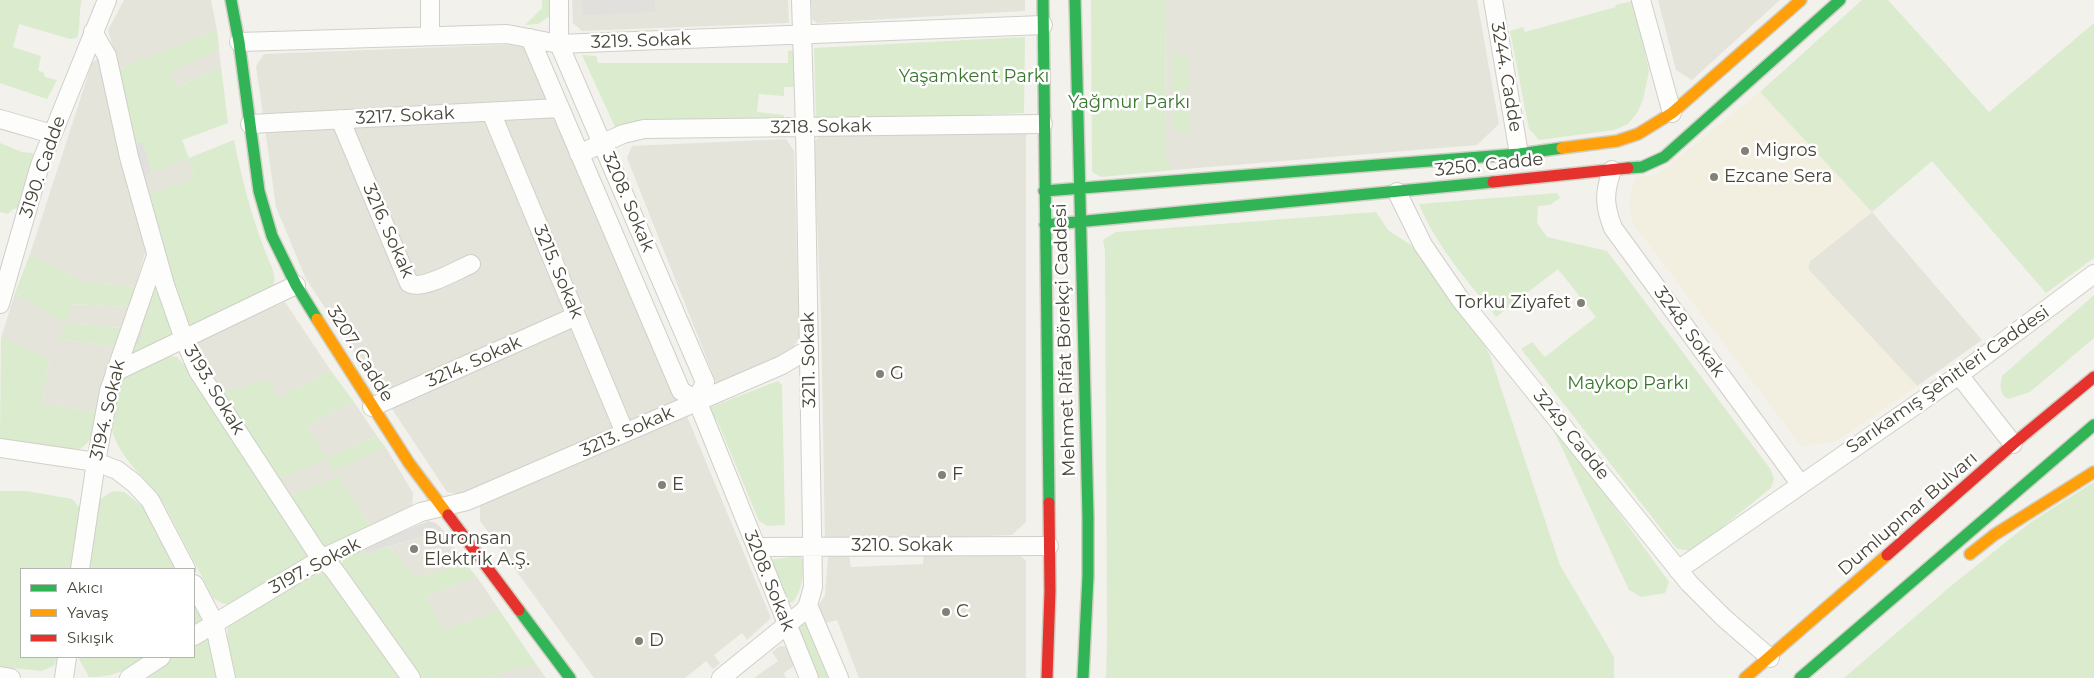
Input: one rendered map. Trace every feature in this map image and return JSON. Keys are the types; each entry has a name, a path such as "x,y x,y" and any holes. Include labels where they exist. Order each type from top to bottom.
{"main road":[{"name":"Mehmet Rifat Börekçi Caddesi","path":"1043,0 1050,600 1047,678"},
{"name":"Mehmet Rifat Börekçi Caddesi","path":"1075,0 1078,189 1088,516 1084,678"},
{"name":"3250. Cadde","path":"1045,225 1397,192 1520,167 1612,156 1638,134 1672,113 1800,0"},
{"name":"3250. Cadde","path":"1044,191 1520,167 1612,156 1642,167 1664,157 1840,0"},
{"name":"3207. Cadde","path":"232,1 259,191 280,256 372,407 409,463 570,678"},
{"name":"Dumlupınar Bulvarı","path":"1745,678 2013,444 2094,376"},
{"path":"1800,678 2094,426"},
{"path":"1959,564 1994,535 2094,472"},
{"path":"1828,654 1892,614"}],"street":[{"name":"3190. Cadde","path":"0,304 34,185 52,134 106,0"},
{"path":"430,0 430,36"},
{"name":"3208. Sokak","path":"559,0 559,44 705,382 697,400"},
{"name":"3211. Sokak","path":"801,0 813,546 813,587 808,605"},
{"name":"3244. Cadde","path":"1493,0 1520,167"},
{"path":"1641,0 1672,113"},
{"name":"3219. Sokak","path":"239,42 508,34 559,44 1043,25"},
{"name":"3193. Sokak","path":"93,32 107,56 129,157 156,256 184,339 198,371 315,550 334,570 411,678"},
{"name":"3208. Sokak","path":"530,38 681,391 697,400 809,678"},
{"name":"3217. Sokak","path":"250,124 560,108"},
{"name":"3215. Sokak","path":"491,112 626,433"},
{"path":"0,119 52,134"},
{"name":"3216. Sokak","path":"340,119 409,283 418,286 423,285 471,264"},
{"name":"3218. Sokak","path":"579,154 623,134 644,129 1043,124"},
{"name":"3248. Sokak","path":"1612,156 1605,199 1607,214 1613,228 1801,485"},
{"name":"3249. Cadde","path":"1397,192 1423,245 1460,299 1700,596 1770,658"},
{"name":"3194. Sokak","path":"80,568 109,391 156,256"},
{"name":"Sarıkamış Şehitleri Caddesi","path":"1678,570 1959,375 2094,274"},
{"path":"115,372 296,285"},
{"name":"3214. Sokak","path":"372,407 576,316"},
{"name":"3213. Sokak","path":"442,507 467,501 626,433 697,400 782,365 809,349"},
{"path":"1959,375 2013,444"},
{"path":"0,448 96,462 117,470 134,483 150,500 185,568"},
{"name":"3197. Sokak","path":"195,635 214,622 323,558 421,512 442,507"},
{"name":"3210. Sokak","path":"756,547 1049,546"},
{"path":"195,586 214,622 226,678"},
{"path":"721,678 787,625 808,605"},
{"name":"3208. Sokak","path":"808,605 839,678"},
{"path":"64,678 67,658"},
{"path":"129,678 159,658"},
{"path":"0,676 11,678"}],"shaded area":[{"path":"124,0 211,0 217,30 119,69 108,30"},
{"path":"572,0 788,0 789,23 582,31 573,23"},
{"path":"582,0 655,0 655,12 583,15"},
{"path":"811,0 1025,0 1025,11 817,23 812,19"},
{"path":"1165,0 1477,0 1499,124 1477,145 1173,170 1166,159"},
{"path":"1658,0 1780,0 1692,80 1676,70"},
{"path":"523,44 680,401 465,495 447,492 306,279 276,207 256,66 264,54"},
{"path":"219,49 221,67 177,87 169,72"},
{"path":"97,59 100,61 146,250 135,287 81,282 30,254 92,63"},
{"path":"1760,92 1872,212 1810,261 1808,269 1917,386 1835,442 1801,446 1633,224 1629,208 1631,191 1636,177 1656,175"},
{"path":"1026,127 1026,522 1012,535 825,542 821,317 814,143 819,136"},
{"path":"786,139 794,151 799,338 788,356 718,387 627,158 632,146"},
{"path":"143,143 152,173 141,177 132,144"},
{"path":"188,158 195,178 147,195 141,177"},
{"path":"1872,212 1982,340 1917,386 1808,269 1810,261"},
{"path":"15,293 65,323 71,304 129,307 122,328 66,323 59,339 116,347 98,413 42,403 49,359 1,338"},
{"path":"285,302 331,371 278,398 220,394 189,342"},
{"path":"140,311 147,312 139,344 132,344"},
{"path":"354,402 377,436 327,458 386,448 413,493 412,510 373,529 338,476 286,497 275,480 326,459 306,426"},
{"path":"686,414 771,618 747,640 742,633 714,655 720,663 713,669 706,661 685,678 594,678 480,521 480,505"},
{"path":"429,521 436,523 443,530 365,554 363,547"},
{"path":"443,530 465,563 416,578 389,547"},
{"path":"1015,551 1026,561 1026,678 859,678 837,620 825,623 819,605 825,595 828,556 849,555 851,567 923,564 924,553"},
{"path":"477,577 500,611 444,629 426,596"},
{"path":"780,646 787,647 795,665 784,673 786,678 754,678 778,661 772,652"},
{"path":"536,664 546,678 485,678"}],"green space":[{"path":"0,0 82,0 77,38 70,39 19,24 13,47 41,56 38,70 44,73 45,77 57,80 47,99 0,83"},
{"path":"542,0 554,0 551,15 538,24 525,25 542,8"},
{"name":"Yağmur Parkı","path":"1091,0 1165,0 1166,159 1173,170 1101,177 1092,172"},
{"path":"1862,0 1888,0 1989,112 2094,23 2094,258 2046,293 1932,161 1872,212 1760,92"},
{"path":"1633,1 1649,71 1643,100 1637,113 1628,124 1614,130 1539,140 1529,129 1510,31 1523,27 1525,32"},
{"path":"217,30 219,49 170,72 177,87 221,67 228,123 182,140 189,158 234,140 244,185 273,272 274,284 273,289 202,322 190,325 181,321 147,195 195,178 188,158 152,173 143,144 132,144 119,69"},
{"name":"Yaşamkent Parkı","path":"1025,37 1024,113 816,122 814,48"},
{"path":"795,50 796,87 784,87 784,96 759,94 757,112 784,115 784,123 615,127 582,55 596,56 598,63 788,63 788,51"},
{"path":"1172,55 1188,55 1189,92 1172,92"},
{"path":"1172,96 1189,96 1190,131 1173,132"},
{"path":"0,143 22,152 33,153 33,164 20,208 13,209 8,214 0,212"},
{"name":"Maykop Parkı","path":"1557,193 1560,198 1550,205 1538,206 1537,223 1547,237 1607,251 1771,470 1774,479 1771,488 1692,551 1677,549 1521,349 1532,342 1545,357 1596,317 1558,269 1496,317 1443,249 1419,204"},
{"path":"1376,212 1388,230 1414,247 1477,333 1490,355 1560,565 1614,657 1614,678 1106,678 1105,251 1103,240 1116,232"},
{"path":"30,254 81,282 135,287 129,307 71,304 66,323 122,328 116,347 59,339 65,323 15,293"},
{"path":"156,284 173,332 173,337 128,359 132,344 139,344 140,311 152,286"},
{"path":"2094,295 2094,338 2030,392 2008,399 2005,397 2001,389 2002,376"},
{"path":"1,338 49,359 42,403 98,413 92,435 82,448 76,451 0,443"},
{"path":"169,356 177,357 191,372 308,551 307,560 232,605 222,603 213,598 165,506 126,457 112,430 110,415 113,399 123,377"},
{"path":"331,371 354,402 306,426 327,458 377,436 386,448 334,471 327,459 275,480 220,394 267,379 278,398"},
{"path":"778,381 782,385 785,525 768,526 759,521 717,420 713,420 708,408"},
{"path":"1544,410 1669,582 1665,593 1641,597 1629,590"},
{"path":"338,476 373,529 323,550 286,497"},
{"path":"2094,482 2094,678 1844,678 1951,586 2031,522"},
{"path":"0,491 26,491 72,499 81,509 71,568 20,568 20,658 57,658 55,665 42,671 0,667"},
{"path":"113,491 124,492 145,508 175,568 84,568 96,502"},
{"path":"363,547 365,554 389,547 416,578 465,563 477,577 426,596 444,629 500,611 536,664 485,678 417,678 340,568 345,554"},
{"path":"800,556 803,560 801,587 793,602 785,603 767,560"},
{"path":"314,570 330,575 404,678 236,678 227,639 228,626"},
{"path":"195,604 202,621 195,628"},
{"path":"804,624 810,626 834,678 815,678 797,631 799,626"},
{"path":"205,635 210,640 219,678 141,678 171,658 195,658 195,642"},
{"path":"79,658 146,658 120,672 105,676 89,677"}],"traffic: fast":[{"path":"231,0 239,42 259,191 272,236 296,285 317,319"},
{"path":"1043,0 1049,503"},
{"path":"1075,0 1088,516 1088,576 1083,678"},
{"path":"1628,168 1642,167 1664,157 1840,0"},
{"path":"1044,191 1519,154 1562,148"},
{"path":"1045,225 1493,182"},
{"path":"1800,678 2094,425"},
{"path":"519,610 570,678"}],"traffic: slow":[{"path":"1562,148 1617,141 1638,134 1672,113 1801,0"},
{"path":"317,319 409,463 448,515"},
{"path":"1970,554 1994,535 2094,472"},
{"path":"1745,678 1887,555"}],"traffic: jam":[{"path":"1493,182 1628,168"},
{"path":"1887,555 2013,444 2094,377"},
{"path":"1047,678 1050,591 1049,503"},
{"path":"448,515 519,610"}],"place":[{"name":"Migros","path":"1745,151"},
{"name":"Ezcane Sera","path":"1714,177"},
{"name":"Torku Ziyafet","path":"1581,303"},
{"name":"G","path":"880,374"},
{"name":"F","path":"942,475"},
{"name":"E","path":"662,485"},
{"name":"Buronsan Elektrik A.Ş.","path":"414,549"},
{"name":"C","path":"946,612"},
{"name":"D","path":"639,641"}]}
